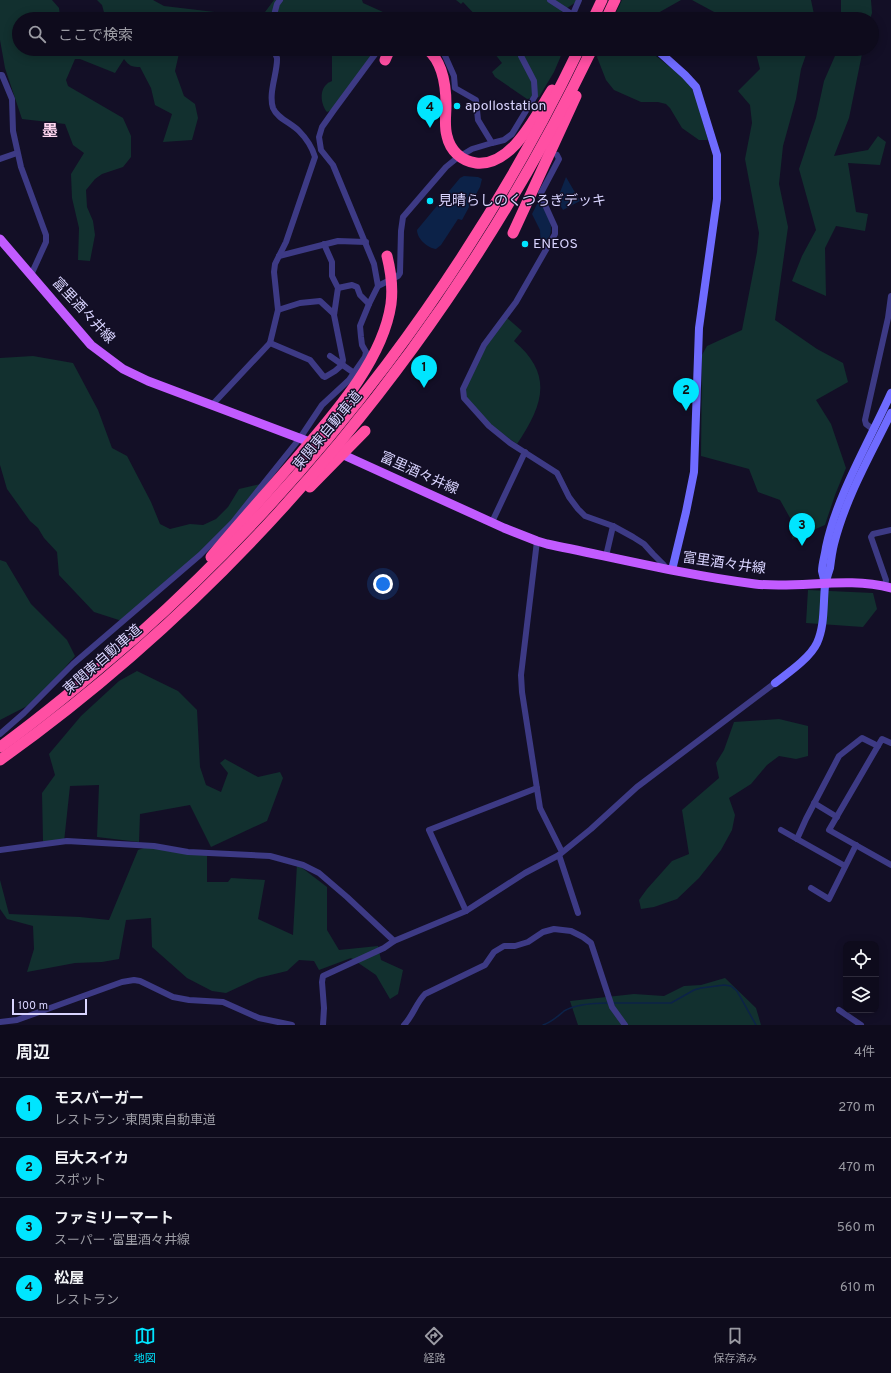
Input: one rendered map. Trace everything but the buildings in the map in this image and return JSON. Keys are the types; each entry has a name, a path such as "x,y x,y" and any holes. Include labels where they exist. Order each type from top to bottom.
{"highway":[{"path":"596,12 602,0"},
{"path":"385,60 387,56"},
{"path":"433,56 439,65 444,84 446,131 449,142 454,151 464,160 482,163 489,162 503,155 522,136 573,56"},
{"name":"東関東自動車道","path":"0,760 57,719 165,618 171,605 250,528 349,412 387,364 425,312 498,200 538,130 575,56"},
{"name":"東関東自動車道","path":"0,747 165,618 232,562 335,448 397,370 435,318 484,245 566,102 589,56"},
{"path":"513,233 574,100 592,56"},
{"path":"171,605 327,423 357,382 381,339 390,310 392,288 387,256"},
{"path":"258,535 290,507 364,431"}],"main road":[{"name":"富里酒々井線","path":"0,239 91,345 123,369 148,381 349,457 537,541 668,569 756,584 858,584 888,587"}],"street":[{"path":"275,12 280,0"},
{"path":"550,0 568,12"},
{"path":"573,12 579,0"},
{"path":"212,405 270,343 278,310 274,272 275,264 286,242 315,157 305,137 276,113 273,107 273,79 276,56"},
{"path":"374,56 322,127 319,142 321,150 333,165 366,242 381,284"},
{"path":"445,56 454,76 455,88 476,100 478,120 492,143"},
{"path":"0,734 24,713 74,664 200,555 234,522 301,439 322,405 354,374 365,357 366,352 360,337 360,326 369,304 381,284 400,273 401,231 403,217 446,166 464,152 504,140 512,134 535,96 534,81 521,56"},
{"path":"557,155 559,159 541,193 554,227 553,237 516,302 481,349 463,389 464,398 489,426 510,443 557,473 569,497 585,516 613,526 644,544 668,569 686,512 694,472 700,328 717,199 717,155 696,87 664,56"},
{"path":"0,75 2,75 12,99 13,131 17,153 28,190 46,235 46,242 30,275"},
{"path":"0,158 17,153"},
{"path":"315,157 325,156"},
{"path":"279,256 338,241 366,242"},
{"path":"270,343 310,360 322,376 325,377 342,365 342,351 334,314 338,288 332,276 332,262 324,244"},
{"path":"338,288 352,286 357,287 360,295 369,304"},
{"path":"874,430 866,424 865,420 886,326 891,296"},
{"path":"278,310 300,303 320,301 334,314"},
{"path":"330,356 354,374"},
{"path":"825,584 822,571 828,536 844,492 891,393"},
{"path":"323,1025 323,976 394,942 466,911 525,873 561,854 637,787 797,666 813,649 817,643 822,627 825,584 833,546 843,514 860,474 891,414"},
{"path":"492,522 525,452"},
{"path":"606,556 613,526"},
{"path":"888,587 871,537 873,534 891,530"},
{"path":"537,541 521,675 522,692 540,808 561,854 578,913"},
{"path":"797,839 839,756 862,738 878,746"},
{"path":"891,743 882,739 829,830 891,865"},
{"path":"466,911 429,830 537,788"},
{"path":"814,803 837,817"},
{"path":"781,830 845,866"},
{"path":"0,850 67,841 154,846 188,852 270,856 303,865 319,873 347,897 394,942"},
{"path":"811,888 829,899 856,845"},
{"path":"404,1025 424,994 485,965 494,952 504,946 515,946 528,942 543,932 554,929 572,931 591,943 612,1007 625,1025"},
{"path":"0,1022 17,1020 122,982 134,980 140,981 173,997 189,1000 223,1002 259,1018 292,1025"},
{"path":"839,1010 861,1025"}],"green space":[{"path":"0,0 52,0 59,8 59,12 12,12 12,56 178,56 175,71 184,96 195,104 198,118 192,140 163,142 172,114 155,105 151,88 140,67 131,66 124,59 115,73 80,59 75,59 66,80 68,86 123,118 131,136 131,157 123,167 102,174 95,179 86,190 87,207 93,221 95,235 90,261 78,260 79,228 72,198 71,174 84,153 73,145 65,124 22,119 5,68 0,40"},
{"path":"97,0 153,0 164,6 215,12 104,12 102,5"},
{"path":"274,0 362,0 363,3 383,12 265,12"},
{"path":"456,0 579,0 561,12 472,12 463,2 461,4"},
{"path":"622,0 681,0 660,12 616,12"},
{"path":"692,0 811,0 814,12 714,12"},
{"path":"841,0 871,0 872,12 841,12"},
{"path":"332,56 371,56 332,110 327,112 323,106 322,94 324,87 332,81"},
{"path":"496,56 561,56 554,72 539,97 527,99 495,77 492,72 502,63"},
{"path":"656,56 689,82 696,98 708,140 699,140 682,128 666,104 658,102 641,102 614,90 606,80 597,57"},
{"path":"757,56 806,56 801,69 796,99 783,146 779,184 788,227 775,320 817,349 843,363 848,382 816,400 831,424 846,468 825,525 792,539 794,525 780,500 758,492 749,469 701,456 702,355 707,346 742,330 757,252 759,233 745,159 752,123 750,105 738,91 760,69"},
{"path":"835,56 862,56 849,118 834,156 868,150 878,136 886,142 880,165 848,163 856,212 868,214 865,231 836,226 825,248 826,296 792,281 802,256 816,230 799,169 816,118 824,81"},
{"path":"507,318 522,331 514,341 527,354 535,366 539,378 540,391 538,403 526,430 517,444 490,425 467,398 464,390 480,354"},
{"path":"33,356 73,363 98,410 112,448 127,456 151,502 160,524 170,529 190,524 203,525 216,519 228,507 239,489 265,483 213,546 145,604 122,621 94,612 59,575 57,552 44,538 38,528 30,521 7,489 0,465 0,358"},
{"path":"0,560 6,562 31,604 67,640 75,656 35,702 0,720"},
{"path":"808,590 873,593 877,609 863,627 806,623"},
{"path":"137,671 178,691 197,710 200,767 206,785 221,792 228,773 220,763 225,759 258,777 280,772 283,778 267,821 211,847 190,805 140,814 139,842 97,837 99,785 70,786 64,842 43,841 42,793 55,775 49,754 81,716 119,681"},
{"path":"779,719 808,726 808,756 796,759 779,756 767,765 751,784 729,798 735,815 732,830 721,850 699,878 677,899 654,907 641,909 639,900 647,889 672,861 689,854 682,810 719,778 716,763 724,750 734,722"},
{"path":"150,846 207,853 207,882 228,882 231,878 265,880 258,919 293,935 297,864 327,887 327,930 339,950 378,946 381,960 403,970 398,994 390,999 376,975 351,958 319,970 314,961 299,960 287,971 258,978 226,993 212,991 187,978 152,947 151,918 126,920 119,959 102,962 75,963 27,972 34,949 33,926 7,919 0,909 0,880 9,914 80,917 109,920 138,850"},
{"path":"725,978 756,1008 761,1025 578,1025 570,1001 634,994 664,996 684,986 701,985"}],"water":[{"path":"464,176 478,177 482,179 480,187 462,220 458,219 441,245 436,249 430,247 421,240 417,230 460,178"},
{"path":"566,177 580,201 563,210 557,200"},
{"path":"538,202 542,203 540,204 543,206 551,227 550,236 544,248 541,248 540,230 532,214"}],"waterway":[{"path":"612,1003 671,1003 694,990 701,988 724,985 731,986 737,991 756,1025"},
{"path":"543,1025 552,1021 564,1011 574,1007 580,1005 608,1003"}],"place":[{"name":"apollostation","path":"457,106"},
{"name":"松屋","path":"430,128"},
{"name":"見晴らしのくつろぎデッキ","path":"430,201"},
{"name":"ENEOS","path":"525,244"},
{"name":"モスバーガー","path":"424,388"},
{"name":"巨大スイカ","path":"686,411"},
{"name":"ファミリーマート","path":"802,546"}],"district":[{"name":"墨","path":"50,132"}]}
